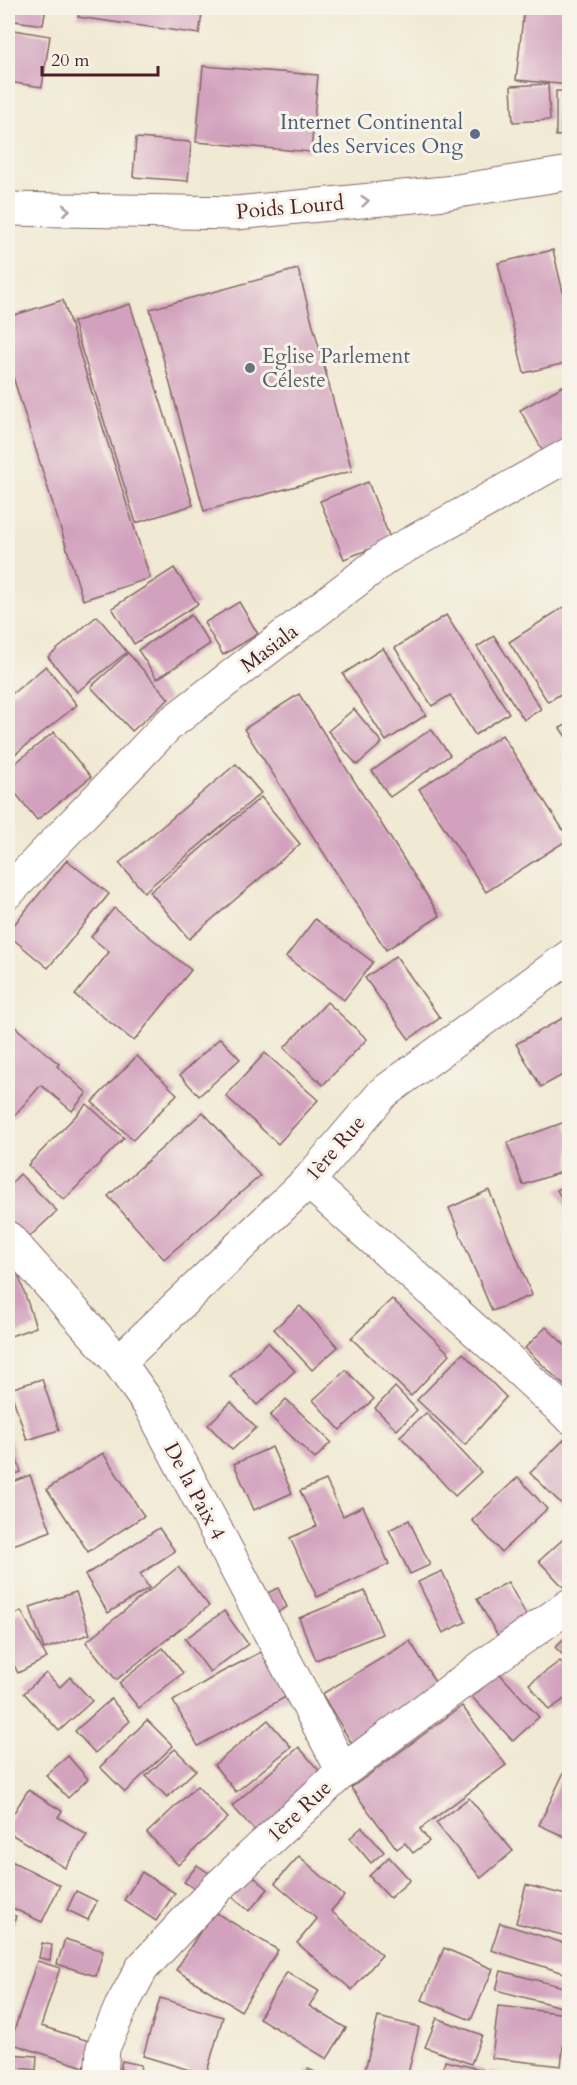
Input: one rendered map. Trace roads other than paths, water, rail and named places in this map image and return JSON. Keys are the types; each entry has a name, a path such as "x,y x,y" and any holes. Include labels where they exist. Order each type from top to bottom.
{"street":[{"name":"Poids Lourd","path":"8,209 236,213 445,193 570,173"},
{"name":"Masiala","path":"8,892 167,726 388,556 570,454"},
{"name":"1ère Rue","path":"118,1362 308,1181 383,1093 570,956"},
{"path":"308,1181 570,1418"},
{"name":"De la Paix 4","path":"8,1238 118,1362 151,1407 343,1771"},
{"name":"1ère Rue","path":"101,2078 103,2048 120,2007 142,1968 215,1890 343,1771 486,1664 570,1605"}],"place":[{"name":"Internet Continental des Services Ong","path":"475,134"},
{"name":"Eglise Parlement Céleste","path":"250,368"}]}
